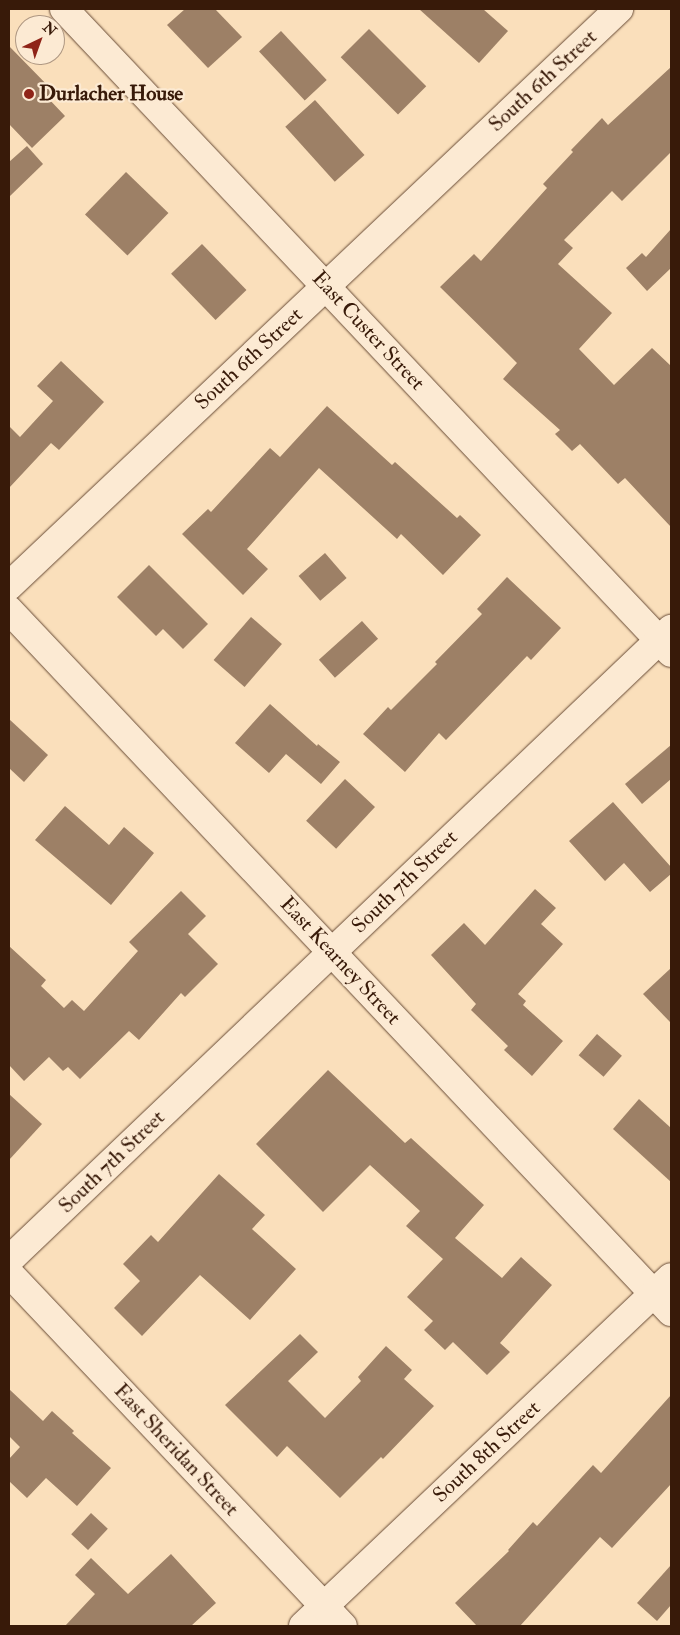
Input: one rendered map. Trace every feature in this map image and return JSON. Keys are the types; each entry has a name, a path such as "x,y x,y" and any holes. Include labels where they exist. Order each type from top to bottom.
{"street":[{"name":"East Custer Street","path":"64,9 325,286 667,641"},
{"name":"South 6th Street","path":"9,586 619,9"},
{"name":"East Kearney Street","path":"9,610 332,952 666,1294"},
{"name":"South 7th Street","path":"9,1260 332,952 667,641"},
{"name":"East Sheridan Street","path":"9,1273 343,1626"},
{"name":"South 8th Street","path":"303,1626 666,1294"}],"building":[{"path":"185,9 215,9 242,37 208,68 167,25"},
{"path":"419,9 483,9 508,31 479,63"},
{"path":"369,29 426,86 398,115 341,57"},
{"path":"281,31 327,80 305,100 259,51"},
{"name":"Durlacher House","path":"9,46 15,52 15,65 28,65 53,91 47,97 65,116 32,148 9,124"},
{"path":"671,67 671,152 622,201 612,191 564,240 573,248 558,264 612,313 579,349 614,385 652,348 671,366 671,527 625,478 618,484 580,444 572,451 555,434 560,430 503,379 517,363 440,287 474,254 481,261 547,188 543,184 573,152 571,150 602,118 608,125"},
{"path":"315,100 365,155 335,182 285,127"},
{"path":"27,146 43,164 9,197 9,162"},
{"path":"126,172 168,213 127,255 85,214"},
{"path":"671,229 671,268 647,291 626,268 642,253 646,257"},
{"path":"202,244 246,290 216,320 171,274"},
{"path":"61,361 104,402 59,450 51,443 9,488 9,426 20,437 53,401 37,386"},
{"path":"327,406 392,465 395,462 457,518 460,515 481,535 443,575 401,534 397,539 319,468 247,549 268,569 243,595 182,534 208,509 211,512 270,448 280,457"},
{"path":"325,553 347,578 320,601 299,576"},
{"path":"149,565 208,624 183,649 163,629 156,636 117,597"},
{"path":"507,577 561,628 531,660 527,656 446,740 439,733 405,772 363,734 388,707 391,710 437,664 435,662 482,614 477,609"},
{"path":"251,617 282,644 245,687 214,660"},
{"path":"362,621 378,639 335,678 319,660"},
{"path":"270,704 317,746 318,744 340,762 321,784 286,754 269,773 235,743"},
{"path":"9,719 48,755 24,782 9,768"},
{"path":"671,745 671,779 642,804 625,784"},
{"path":"345,779 375,807 336,849 306,821"},
{"path":"613,802 671,867 671,874 650,892 624,863 605,881 569,841"},
{"path":"65,806 109,845 124,827 154,853 111,905 35,840"},
{"path":"535,889 556,908 541,924 563,944 518,994 526,1001 523,1005 563,1041 532,1076 504,1050 508,1046 471,1010 476,1004 431,955 464,923 485,945"},
{"path":"181,891 206,916 188,934 218,964 185,997 181,993 139,1040 129,1031 80,1079 68,1067 63,1071 49,1057 24,1081 9,1065 9,946 46,980 41,986 64,1008 72,1000 84,1011 138,951 129,942"},
{"path":"671,968 671,1023 643,994"},
{"path":"597,1034 622,1056 604,1077 579,1055"},
{"path":"328,1070 405,1143 411,1138 484,1205 455,1238 502,1278 521,1257 552,1285 500,1343 510,1352 487,1375 453,1342 445,1350 424,1330 433,1321 407,1297 443,1259 406,1226 420,1211 370,1165 323,1212 256,1144"},
{"path":"9,1094 42,1124 9,1160"},
{"path":"639,1099 671,1128 671,1182 613,1129"},
{"path":"219,1174 265,1215 252,1229 296,1269 250,1320 200,1275 142,1336 114,1308 140,1281 123,1264 151,1235 158,1242"},
{"path":"300,1334 318,1352 288,1381 325,1418 361,1381 358,1377 386,1346 412,1370 404,1379 434,1406 383,1459 381,1457 340,1498 287,1446 277,1457 225,1405"},
{"path":"9,1389 43,1421 52,1411 74,1431 72,1433 111,1468 77,1506 46,1478 27,1498 9,1481 9,1459 20,1447 9,1436"},
{"path":"671,1395 671,1484 612,1548 600,1537 520,1626 477,1626 455,1603 509,1551 533,1522 537,1526 593,1465 601,1473"},
{"path":"91,1513 108,1529 88,1550 71,1534"},
{"path":"171,1554 216,1603 191,1626 65,1626 95,1594 75,1575 91,1558 128,1594"},
{"path":"671,1565 671,1605 657,1621 637,1603"}],"place":[{"name":"Durlacher House","path":"29,94"}]}
